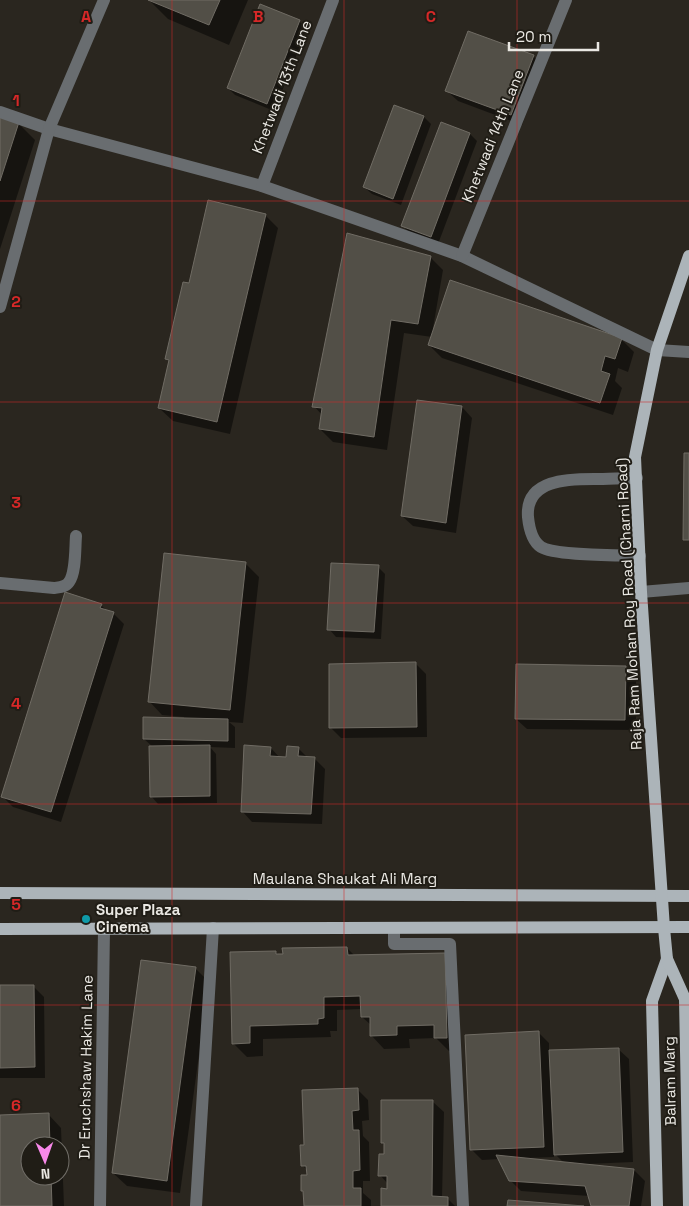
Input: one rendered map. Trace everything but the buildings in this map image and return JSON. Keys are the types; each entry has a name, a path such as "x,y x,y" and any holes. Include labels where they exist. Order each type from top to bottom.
{"main road":[{"name":"Raja Ram Mohan Roy Road (Charni Road)","path":"664,928 641,592 635,457 657,350 689,256"},
{"name":"Maulana Shaukat Ali Marg","path":"0,893 689,896"},
{"path":"0,929 689,927"},
{"name":"Balram Marg","path":"664,928 667,959 685,999 689,1206"},
{"name":"Balram Marg","path":"656,1206 652,1000 667,959"}],"street":[{"path":"0,307 49,129 104,0"},
{"name":"Khetwadi 13th Lane","path":"262,186 333,0"},
{"name":"Khetwadi 14th Lane","path":"462,256 566,0"},
{"path":"0,112 49,129 262,186 462,256 657,350 689,352"},
{"path":"637,478 551,482 541,488 532,498 528,509 530,530 535,540 542,547 552,551 567,553 640,556"},
{"path":"0,583 54,588 63,587 69,583 73,574 76,536"},
{"path":"641,592 689,588"},
{"name":"Dr Eruchshaw Hakim Lane","path":"100,1206 104,928"},
{"path":"196,1206 213,928"},
{"path":"394,928 394,944 450,944 464,1206"}],"place":[{"name":"Super Plaza Cinema","path":"86,919"}]}
